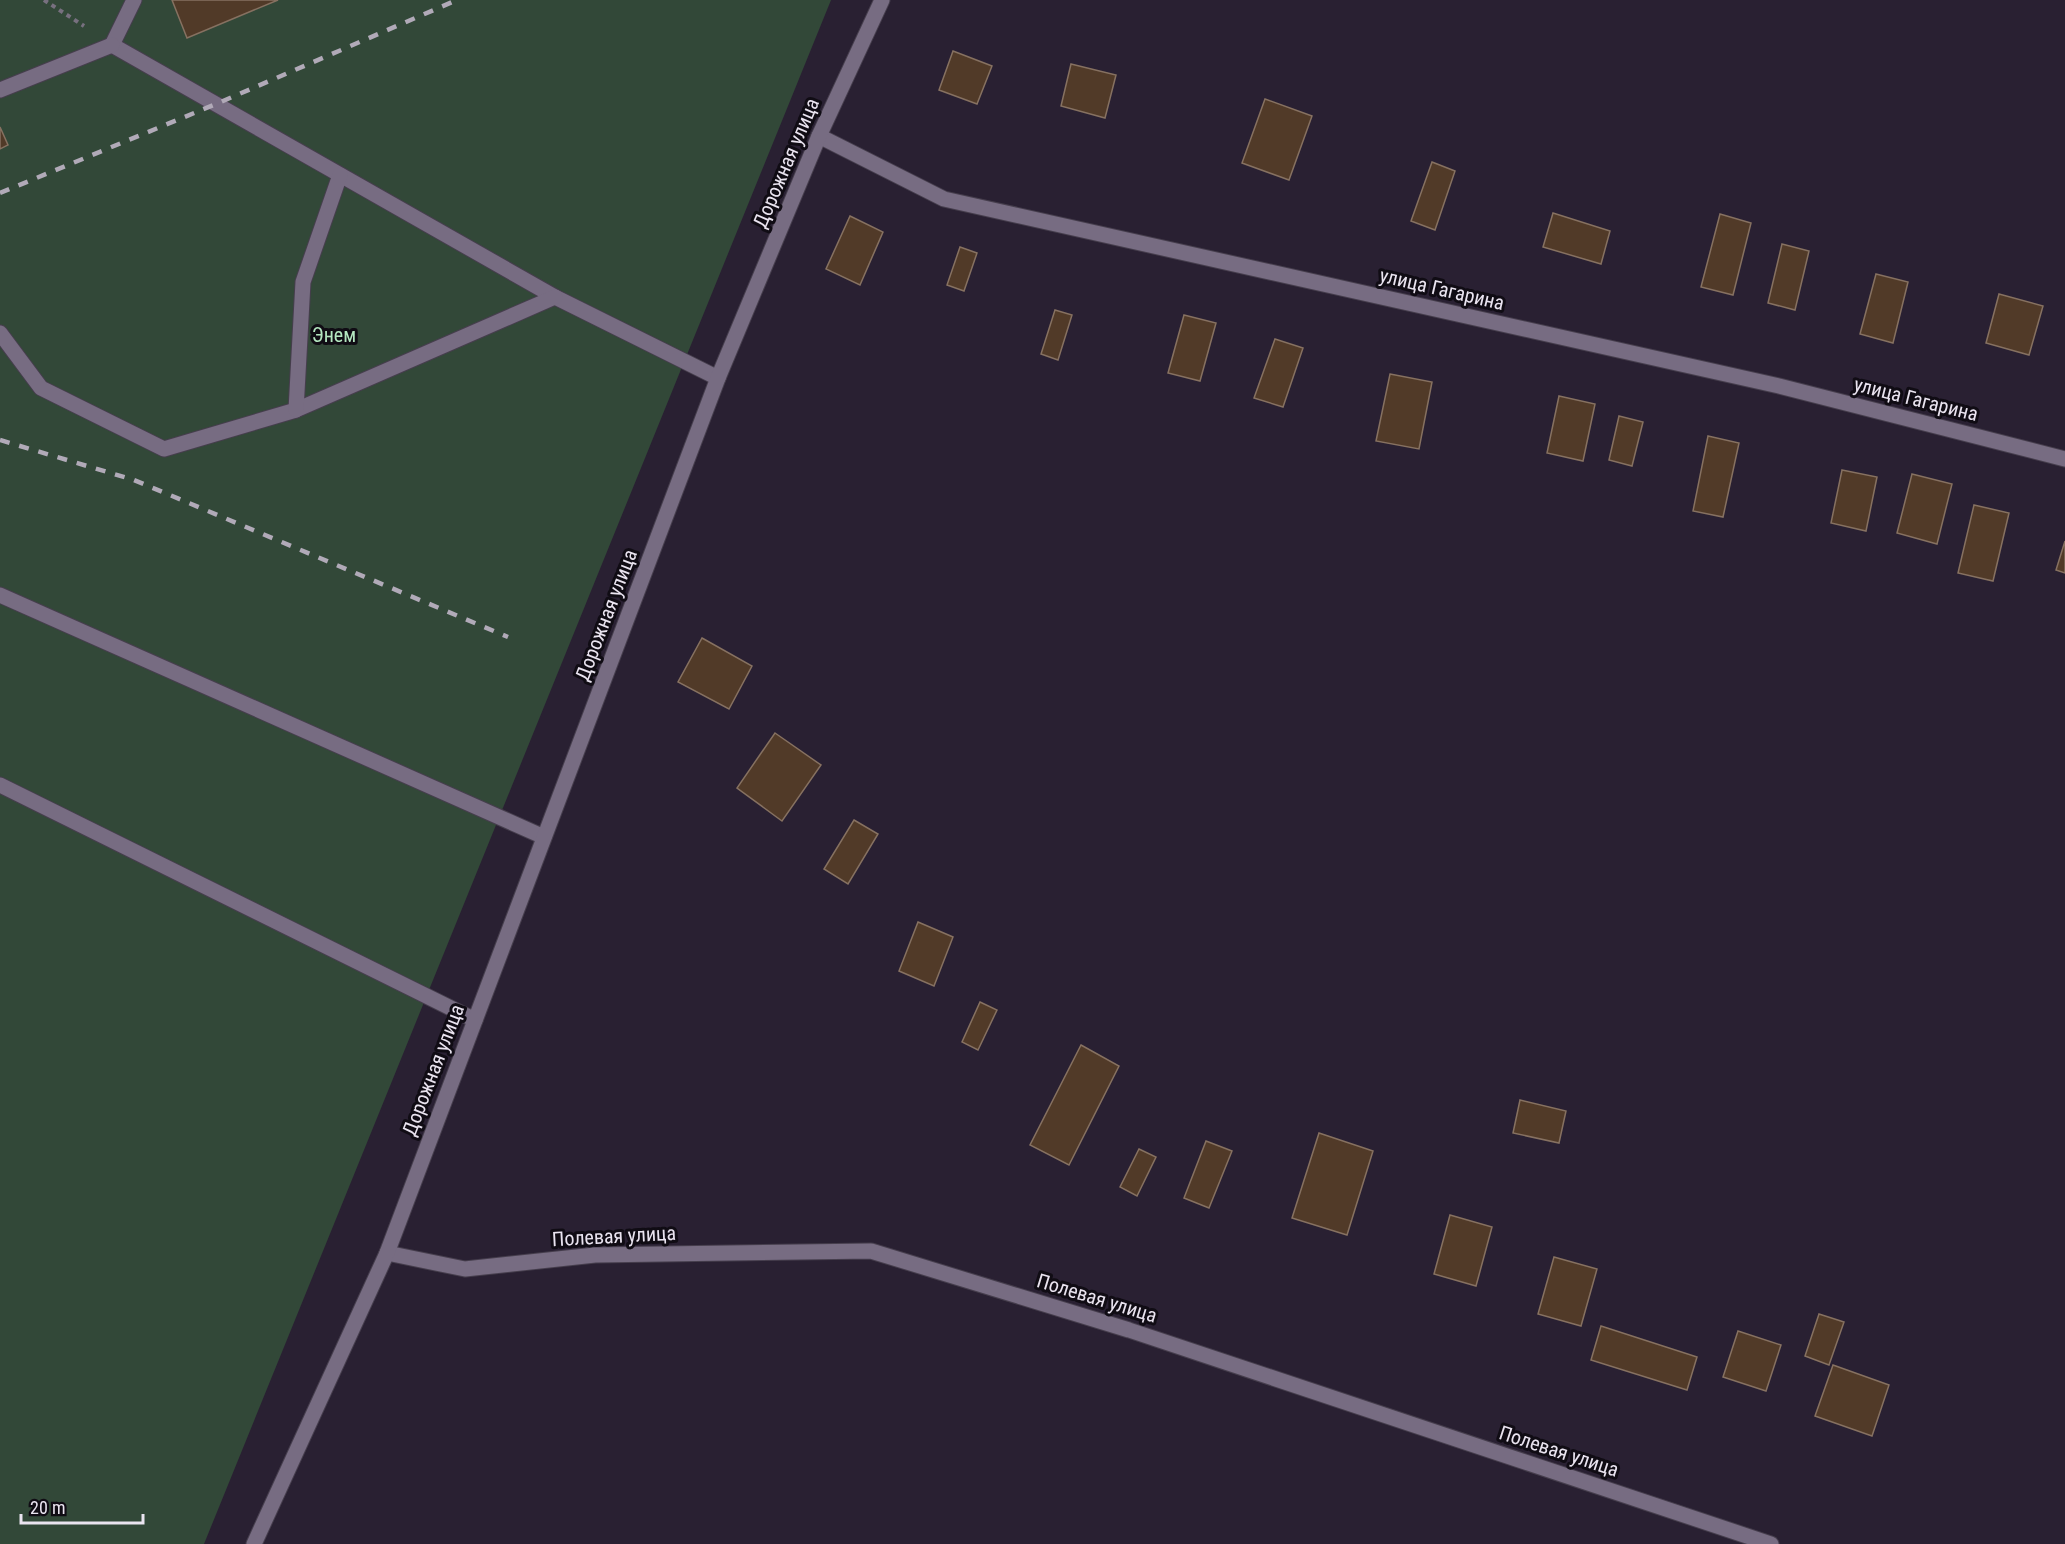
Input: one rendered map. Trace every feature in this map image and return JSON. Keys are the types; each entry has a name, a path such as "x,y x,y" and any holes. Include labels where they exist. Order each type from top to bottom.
{"street":[{"path":"0,90 112,45 134,0"},
{"name":"Дорожная улица","path":"254,1544 387,1253 718,378 819,136 882,0"},
{"path":"112,45 555,297 718,378"},
{"name":"улица Гагарина","path":"819,136 944,199 1779,386 2065,459"},
{"path":"296,410 303,282 340,175"},
{"path":"0,333 41,388 164,449 296,410 555,297"},
{"path":"0,595 544,837"},
{"path":"0,785 475,1020"},
{"name":"Полевая улица","path":"387,1253 465,1269 595,1255 871,1251 1129,1330 1771,1544"}],"path":[{"path":"44,0 112,45"}],"green space":[{"name":"Энем","path":"0,0 831,0 204,1544 0,1544"}],"building":[{"path":"172,0 278,0 187,38"},
{"path":"953,51 992,66 977,104 939,90"},
{"path":"1071,64 1116,75 1105,118 1061,106"},
{"path":"1265,99 1312,116 1289,180 1242,163"},
{"path":"0,127 8,145 0,149"},
{"path":"1432,162 1455,171 1435,230 1411,221"},
{"path":"1553,213 1610,231 1601,264 1543,247"},
{"path":"1720,214 1751,223 1733,295 1701,287"},
{"path":"850,216 883,232 860,285 826,269"},
{"path":"1782,244 1809,251 1795,310 1768,303"},
{"path":"960,247 977,253 964,291 947,285"},
{"path":"1876,274 1908,282 1893,343 1860,334"},
{"path":"1999,294 2043,306 2029,355 1986,343"},
{"path":"1055,310 1072,315 1058,360 1041,354"},
{"path":"1184,315 1216,323 1200,381 1168,373"},
{"path":"1275,339 1303,348 1283,407 1254,398"},
{"path":"1390,374 1432,382 1419,449 1376,441"},
{"path":"1559,396 1595,404 1583,461 1547,453"},
{"path":"1619,416 1643,422 1632,466 1609,460"},
{"path":"1708,436 1739,443 1723,517 1693,511"},
{"path":"1842,470 1877,477 1866,531 1831,523"},
{"path":"1912,474 1952,484 1937,544 1897,533"},
{"path":"1974,505 2009,513 1993,581 1958,573"},
{"path":"2065,541 2065,573 2056,570"},
{"path":"702,638 752,666 729,709 678,682"},
{"path":"775,733 821,765 782,821 737,788"},
{"path":"854,820 878,834 848,884 824,869"},
{"path":"918,922 953,937 934,986 899,971"},
{"path":"980,1002 997,1010 978,1050 962,1042"},
{"path":"1081,1045 1119,1066 1069,1165 1030,1145"},
{"path":"1520,1100 1566,1111 1559,1143 1513,1133"},
{"path":"1319,1133 1373,1151 1347,1235 1292,1218"},
{"path":"1206,1141 1232,1151 1209,1208 1184,1198"},
{"path":"1139,1149 1156,1157 1137,1196 1120,1187"},
{"path":"1450,1215 1492,1227 1476,1286 1434,1274"},
{"path":"1554,1257 1597,1269 1581,1326 1538,1314"},
{"path":"1819,1314 1844,1322 1829,1365 1805,1356"},
{"path":"1601,1326 1697,1357 1687,1390 1591,1360"},
{"path":"1738,1331 1781,1345 1766,1391 1723,1377"},
{"path":"1833,1365 1889,1385 1872,1436 1815,1416"}],"railway":[{"path":"0,193 216,104 457,0"},
{"path":"0,440 134,480 508,637"}]}
